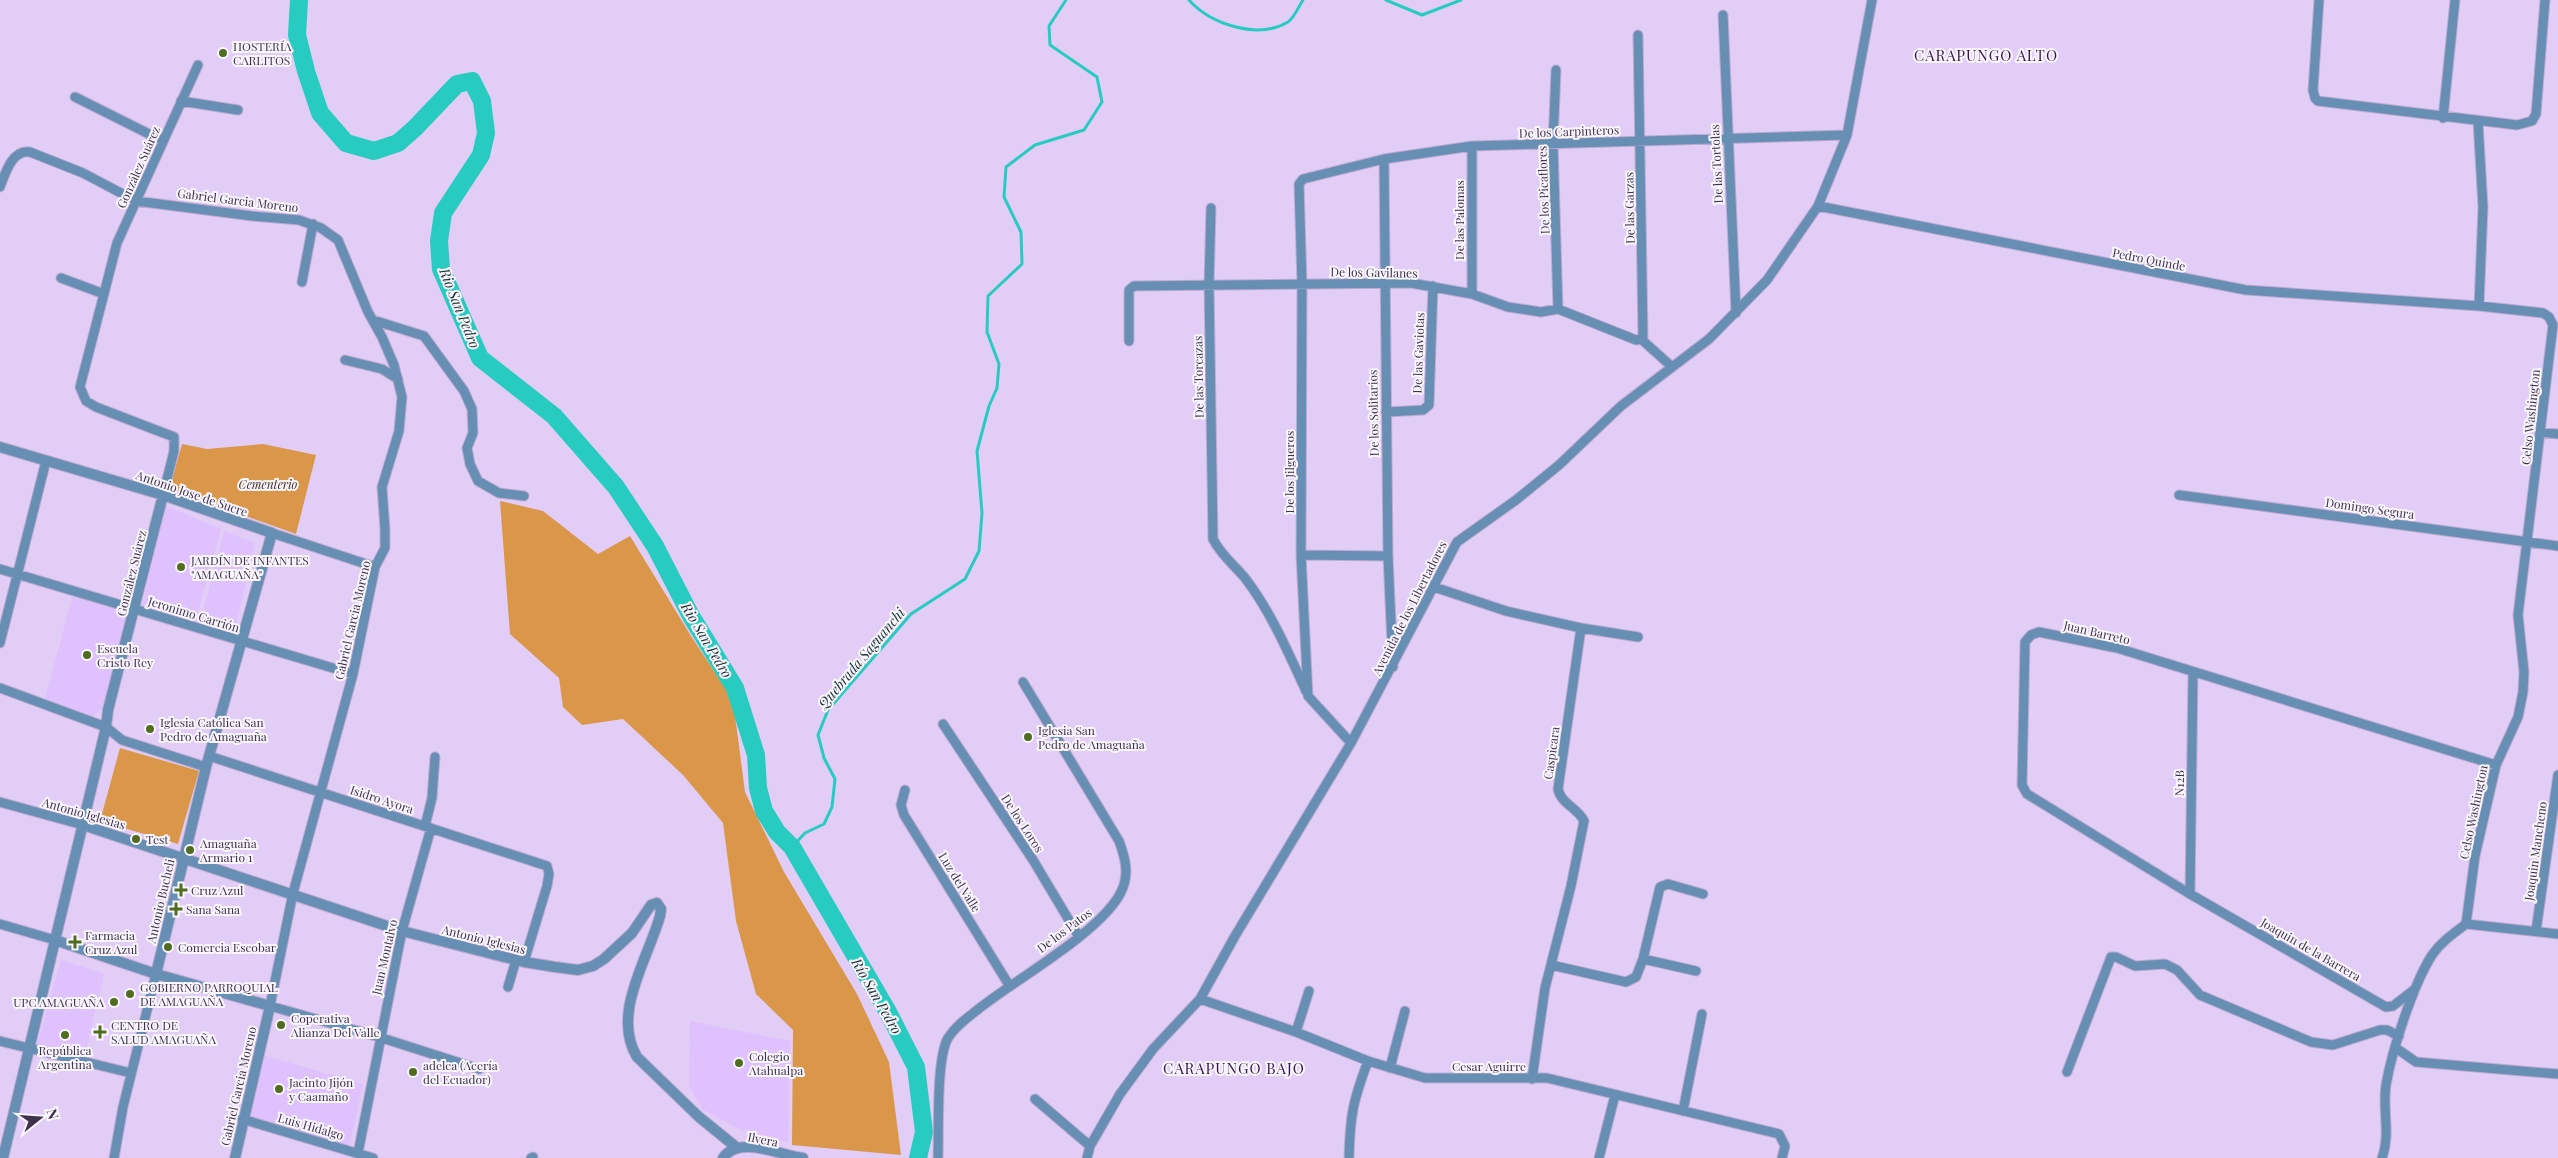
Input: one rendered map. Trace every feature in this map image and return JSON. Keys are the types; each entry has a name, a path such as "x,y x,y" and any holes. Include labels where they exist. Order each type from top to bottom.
{"street":[{"name":"Avenida de los Libertadores","path":"1087,1158 1090,1146 1120,1094 1153,1049 1200,999 1235,936 1351,743 1458,542 1559,465 1621,406 1709,338 1736,313 1767,280 1818,206 1847,135 1872,0"},
{"path":"2318,0 2312,90 2315,98 2327,102 2443,118 2517,125 2532,121 2536,114 2545,0"},
{"path":"2443,118 2455,0"},
{"name":"De las Tortolas","path":"1723,14 1736,313"},
{"name":"De las Garzas","path":"1638,35 1643,336 1641,339"},
{"name":"González Suárez","path":"3,1158 83,826 106,727 108,710 174,451 174,437 96,407 86,401 80,387 117,243 198,64"},
{"name":"De los Picaflores","path":"1556,70 1553,143 1558,309"},
{"path":"75,98 163,141"},
{"path":"181,101 238,110"},
{"path":"2478,122 2483,207 2479,306"},
{"name":"De los Carpinteros","path":"1299,184 1308,176 1384,159 1472,146 1847,135"},
{"name":"De las Palomas","path":"1472,146 1472,294"},
{"name":"Gabriel Garcia Moreno","path":"0,187 15,156 24,151 83,173 136,200 242,215 299,220 313,224 338,240 372,320 382,337 398,379 402,397 399,431 382,487 386,529 384,548 375,567 353,674 322,793 293,893 270,1006 242,1119 235,1158"},
{"name":"De los Solitarios","path":"1384,159 1388,556 1393,667"},
{"name":"De los Jilgueros","path":"1299,184 1302,284 1301,556 1308,696"},
{"name":"Pedro Quinde","path":"1818,206 2246,290 2479,306"},
{"name":"De las Torcazas","path":"1211,208 1208,285 1214,539 1216,545 1245,578 1270,617 1308,696"},
{"path":"302,282 313,224"},
{"path":"61,278 104,294"},
{"name":"De los Gavilanes","path":"1129,341 1129,290 1134,286 1384,282 1433,286 1472,294 1508,307 1541,312 1558,309 1636,340 1641,339"},
{"name":"De las Gaviotas","path":"1386,412 1423,410 1429,405 1433,286"},
{"name":"Celso Washington","path":"2466,924 2475,856 2496,765 2518,717 2523,692 2524,672 2518,615 2553,325 2549,317 2544,313 2479,306"},
{"path":"372,320 424,336 464,391 472,410 473,433 467,448 470,464 478,481 499,493 524,496"},
{"path":"1641,339 1671,366"},
{"path":"345,360 382,369 398,379"},
{"path":"2540,432 2558,434"},
{"name":"Antonio Jose de Sucre","path":"0,447 162,495 375,567"},
{"path":"0,643 46,461"},
{"name":"Domingo Segura","path":"2179,495 2558,546"},
{"name":"Antonio Bucheli","path":"114,1158 131,1073 183,857 240,641 272,533"},
{"path":"1301,556 1388,556"},
{"name":"Jeronimo Carrión","path":"0,569 353,674"},
{"path":"1434,587 1506,611 1581,628 1638,637"},
{"name":"Caspicara","path":"1532,1079 1545,988 1571,886 1584,821 1579,813 1561,798 1558,789 1581,628"},
{"name":"Juan Barreto","path":"2190,894 2023,790 2026,642 2031,635 2039,632 2116,648 2496,765"},
{"name":"N12B","path":"2190,894 2193,673"},
{"name":"De los Patos","path":"938,1158 941,1076 947,1040 954,1030 1009,985 1080,937 1104,915 1122,892 1126,874 1125,857 1119,841 1023,682"},
{"path":"0,688 106,727 122,740 206,767"},
{"path":"1308,696 1351,743"},
{"name":"De los Loros","path":"943,724 1033,860 1080,937"},
{"name":"Isidro Ayora","path":"209,756 547,866 549,874 547,886 520,961"},
{"name":"Juan Montalvo","path":"358,1153 379,1037 402,930 428,827 435,757"},
{"name":"Joaquin Mancheno","path":"2536,931 2558,775"},
{"name":"Luz del Valle","path":"905,790 901,805 904,816 1009,985"},
{"name":"Antonio Iglesias","path":"0,802 183,857 402,930 520,961 578,970 593,966 604,959 632,933 651,905 657,903 661,909 658,925 630,1003 627,1020 632,1049 637,1058 699,1117 736,1147"},
{"path":"1551,964 1626,982 1636,977 1643,959 1660,887 1663,884 1668,884 1703,894"},
{"name":"Joaquin de la Barrera","path":"2190,894 2386,1006 2393,1006 2418,987"},
{"path":"0,924 55,940 156,974 379,1037 479,1070"},
{"path":"2382,1158 2387,1134 2386,1087 2400,1036 2432,955 2448,938 2466,924 2558,934"},
{"path":"2067,1072 2111,957 2135,966 2165,964 2177,970 2200,995 2312,1042 2333,1045 2380,1030 2387,1030 2400,1036"},
{"path":"1643,959 1696,971"},
{"path":"508,987 520,961"},
{"path":"1296,1032 1310,991"},
{"name":"Cesar Aguirre","path":"1200,999 1296,1032 1368,1061 1425,1078 1547,1078 1779,1134 1785,1146 1782,1158"},
{"path":"1390,1068 1405,1011"},
{"path":"1683,1111 1702,1014"},
{"path":"0,1041 131,1073"},
{"path":"2396,1048 2416,1062 2558,1074"},
{"path":"1348,1158 1348,1130 1352,1105 1368,1061"},
{"path":"1600,1158 1615,1095"},
{"path":"1035,1099 1090,1146"},
{"name":"Luis Hidalgo","path":"242,1119 373,1158"},
{"name":"Ilvera","path":"723,1158 736,1147 762,1149 803,1158"}],"shaded area":[{"name":"JARDÍN DE INFANTES \"AMAGUAÑA\"","path":"166,506 221,529 195,622 142,606"},
{"path":"224,531 255,543 234,633 201,619"},
{"name":"Escuela Cristo Rey","path":"73,595 129,612 106,705 92,717 45,698"},
{"path":"61,960 104,974 84,1060 36,1048"},
{"name":"Colegio Atahualpa","path":"690,1021 790,1041 788,1143 735,1127 702,1109 689,1085"},
{"path":"262,1055 363,1084 349,1147 248,1117"}],"green space":[{"name":"Cementerio","path":"182,444 207,449 263,444 316,455 296,534 176,491 171,483"},
{"path":"500,501 543,511 598,554 630,536 691,636 733,700 745,792 784,872 857,994 889,1062 901,1155 792,1145 793,1030 756,994 736,921 723,823 683,775 623,719 582,725 563,707 559,678 510,634"},
{"path":"120,748 199,771 178,844 100,821"}],"waterway":[{"name":"Rio San Pedro","path":"299,0 297,35 306,71 320,113 346,143 374,151 398,143 457,84 472,81 482,101 486,133 481,155 443,213 439,241 441,269 480,358 554,416 616,487 655,546 691,616 735,688 756,755 758,788 764,811 777,832 792,847 888,1012 916,1067 924,1132 918,1158"},
{"name":"Quebrada Saguanchi","path":"792,847 805,833 824,824 832,807 835,779 824,758 818,735 828,710 911,614 965,579 979,551 982,513 977,451 989,406 997,388 999,364 987,332 988,296 1022,264 1021,232 1004,197 1006,167 1035,145 1084,130 1102,102 1097,77 1050,45 1049,26 1066,0"},
{"name":"Quebrada Saguanchi","path":"1189,0 1198,9 1222,22 1235,27 1263,30 1288,22 1303,0"},
{"name":"Quebrada Saguanchi","path":"1386,0 1422,15 1461,0"}],"place":[{"name":"HOSTERÍA CARLITOS","path":"223,53"},
{"name":"JARDÍN DE INFANTES \"AMAGUAÑA\"","path":"181,567"},
{"name":"Escuela Cristo Rey","path":"87,655"},
{"name":"Iglesia Católica San Pedro de Amaguaña","path":"150,729"},
{"name":"Iglesia San Pedro de Amaguaña","path":"1028,737"},
{"name":"Test","path":"136,839"},
{"name":"Amaguaña Armario 1","path":"190,850"},
{"name":"Cruz Azul","path":"181,890"},
{"name":"Sana Sana","path":"176,909"},
{"name":"Farmacia Cruz Azul","path":"75,942"},
{"name":"Comercia Escobar","path":"168,947"},
{"name":"GOBIERNO PARROQUIAL DE AMAGUAÑA","path":"130,994"},
{"name":"UPC AMAGUAÑA","path":"114,1002"},
{"name":"Coperativa Alianza Del Valle","path":"281,1025"},
{"name":"CENTRO DE SALUD AMAGUAÑA","path":"100,1032"},
{"name":"República Argentina","path":"65,1035"},
{"name":"Colegio Atahualpa","path":"739,1063"},
{"name":"adelca (Acería del Ecuador)","path":"413,1072"},
{"name":"Jacinto Jijón y Caamaño","path":"279,1089"}],"district":[{"name":"CARAPUNGO ALTO","path":"1986,55"},
{"name":"CARAPUNGO BAJO","path":"1234,1068"}],"water label":[{"name":"Río San Pedro","path":"877,996"}]}
